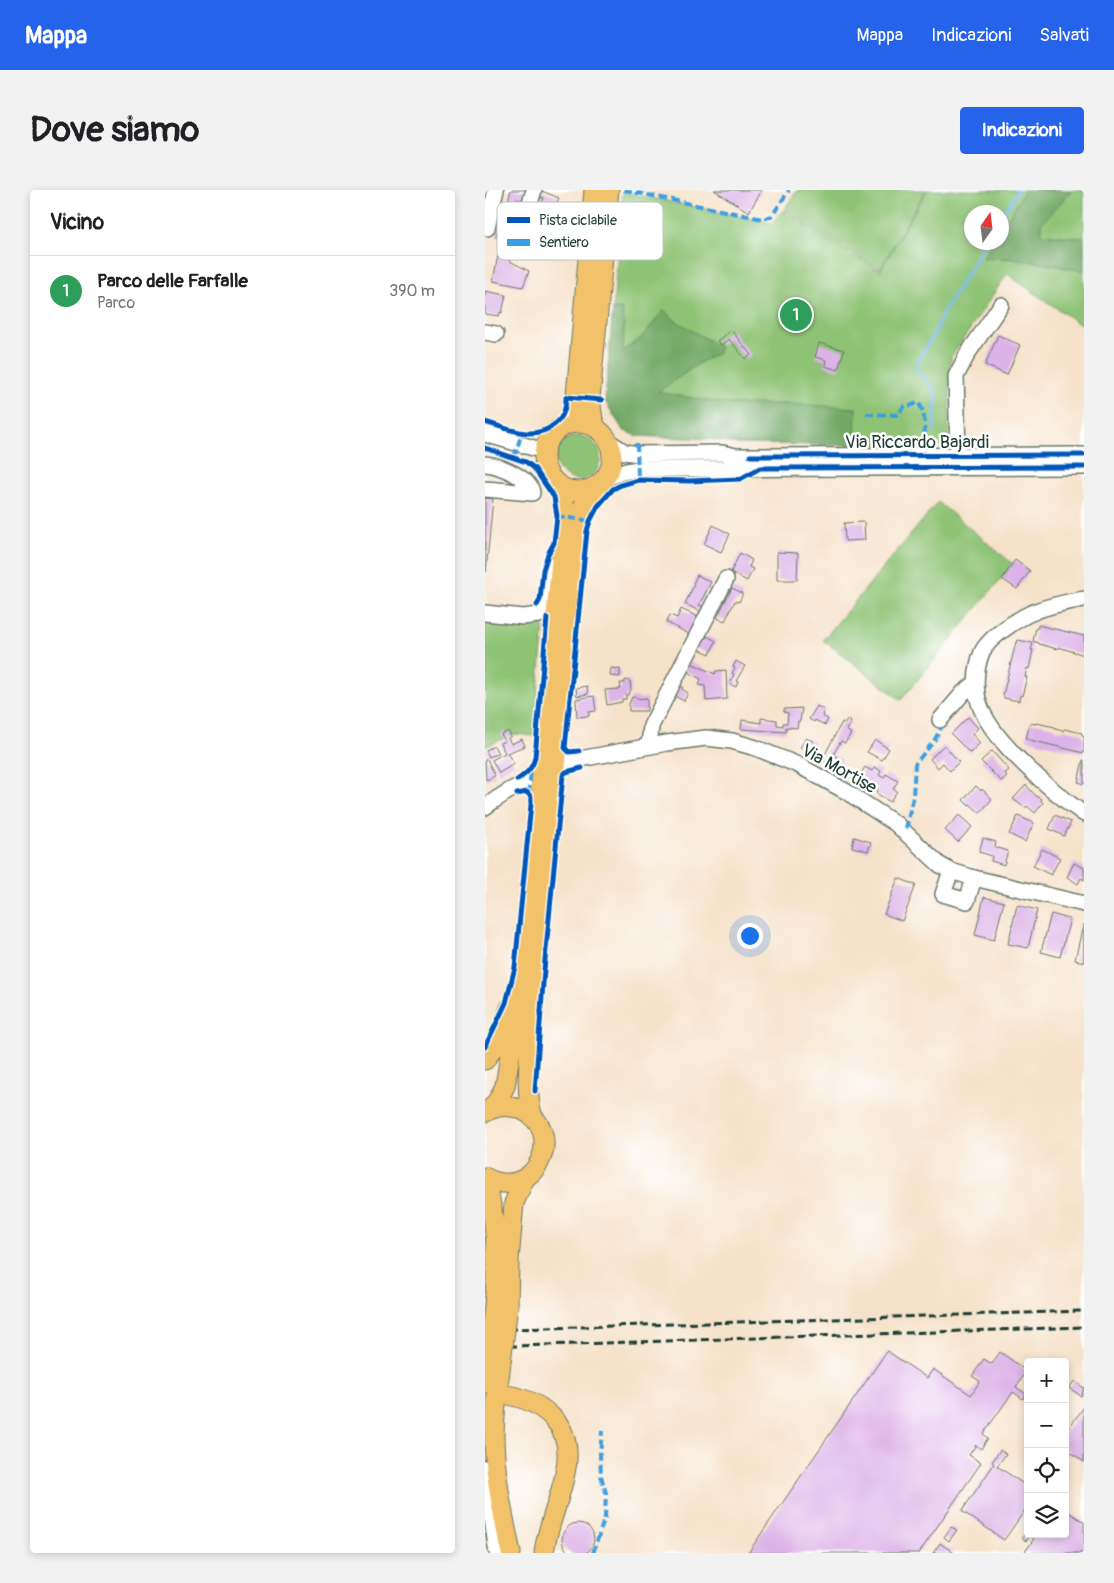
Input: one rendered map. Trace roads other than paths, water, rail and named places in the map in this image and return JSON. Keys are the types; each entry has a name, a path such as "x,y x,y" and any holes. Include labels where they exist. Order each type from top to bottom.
{"main road":[{"path":"488,1111 498,1100 505,1086 523,974 565,507 561,492 545,467 544,450 551,436 570,420 575,407 588,260"},
{"path":"485,1177 504,1183 525,1178 538,1166 544,1148 542,1130 533,1118 528,1101 528,1072 579,520 584,505 611,466 611,449 593,420 590,399 603,260"},
{"path":"562,427 574,423 586,424 603,435"},
{"path":"554,482 562,488 581,492 590,490 601,483"},
{"path":"485,1060 498,1040 523,974"},
{"path":"488,1111 508,1106 517,1108 533,1118"},
{"path":"509,1553 496,1466 494,1361 509,1260 515,1203 525,1178"},
{"path":"485,1181 491,1202 496,1283 501,1306"},
{"path":"485,1236 495,1264"},
{"path":"485,1383 494,1361"},
{"path":"507,1395 520,1398 547,1411 561,1426 568,1448 567,1469 546,1539 544,1553"}],"street":[{"path":"487,228 496,190"},
{"path":"530,202 534,190"},
{"path":"958,455 957,376 968,353 1001,305"},
{"path":"485,434 544,450"},
{"name":"Via Riccardo Bajardi","path":"603,435 625,452 638,454 722,454 736,456 1084,455"},
{"path":"485,464 506,469 528,483 533,493 485,488"},
{"name":"Via Riccardo Bajardi","path":"601,483 614,474 625,470 638,469 1084,467"},
{"path":"485,614 523,617 539,615 546,606 550,572 560,559"},
{"path":"649,746 651,726 726,579"},
{"path":"1084,599 1035,611 990,641 982,652 976,683 981,708 995,732 1022,762 1084,814"},
{"path":"940,720 963,693 976,683"},
{"name":"Via Mortise","path":"556,761 569,762 649,746 706,738 732,741 756,748 798,765 847,792 896,824 940,865 974,878 1084,904"},
{"path":"485,807 520,786 540,782"},
{"path":"951,870 943,894 967,901 974,878"},
{"path":"485,1468 497,1553"}],"waterway":[{"path":"1009,205 1018,190"},
{"path":"934,430 935,391 917,370 917,362 935,332 943,313 981,250"}],"railway":[{"path":"485,1330 1084,1311"},
{"path":"485,1347 1084,1327"}],"place":[{"name":"Parco delle Farfalle","path":"796,315"}]}
